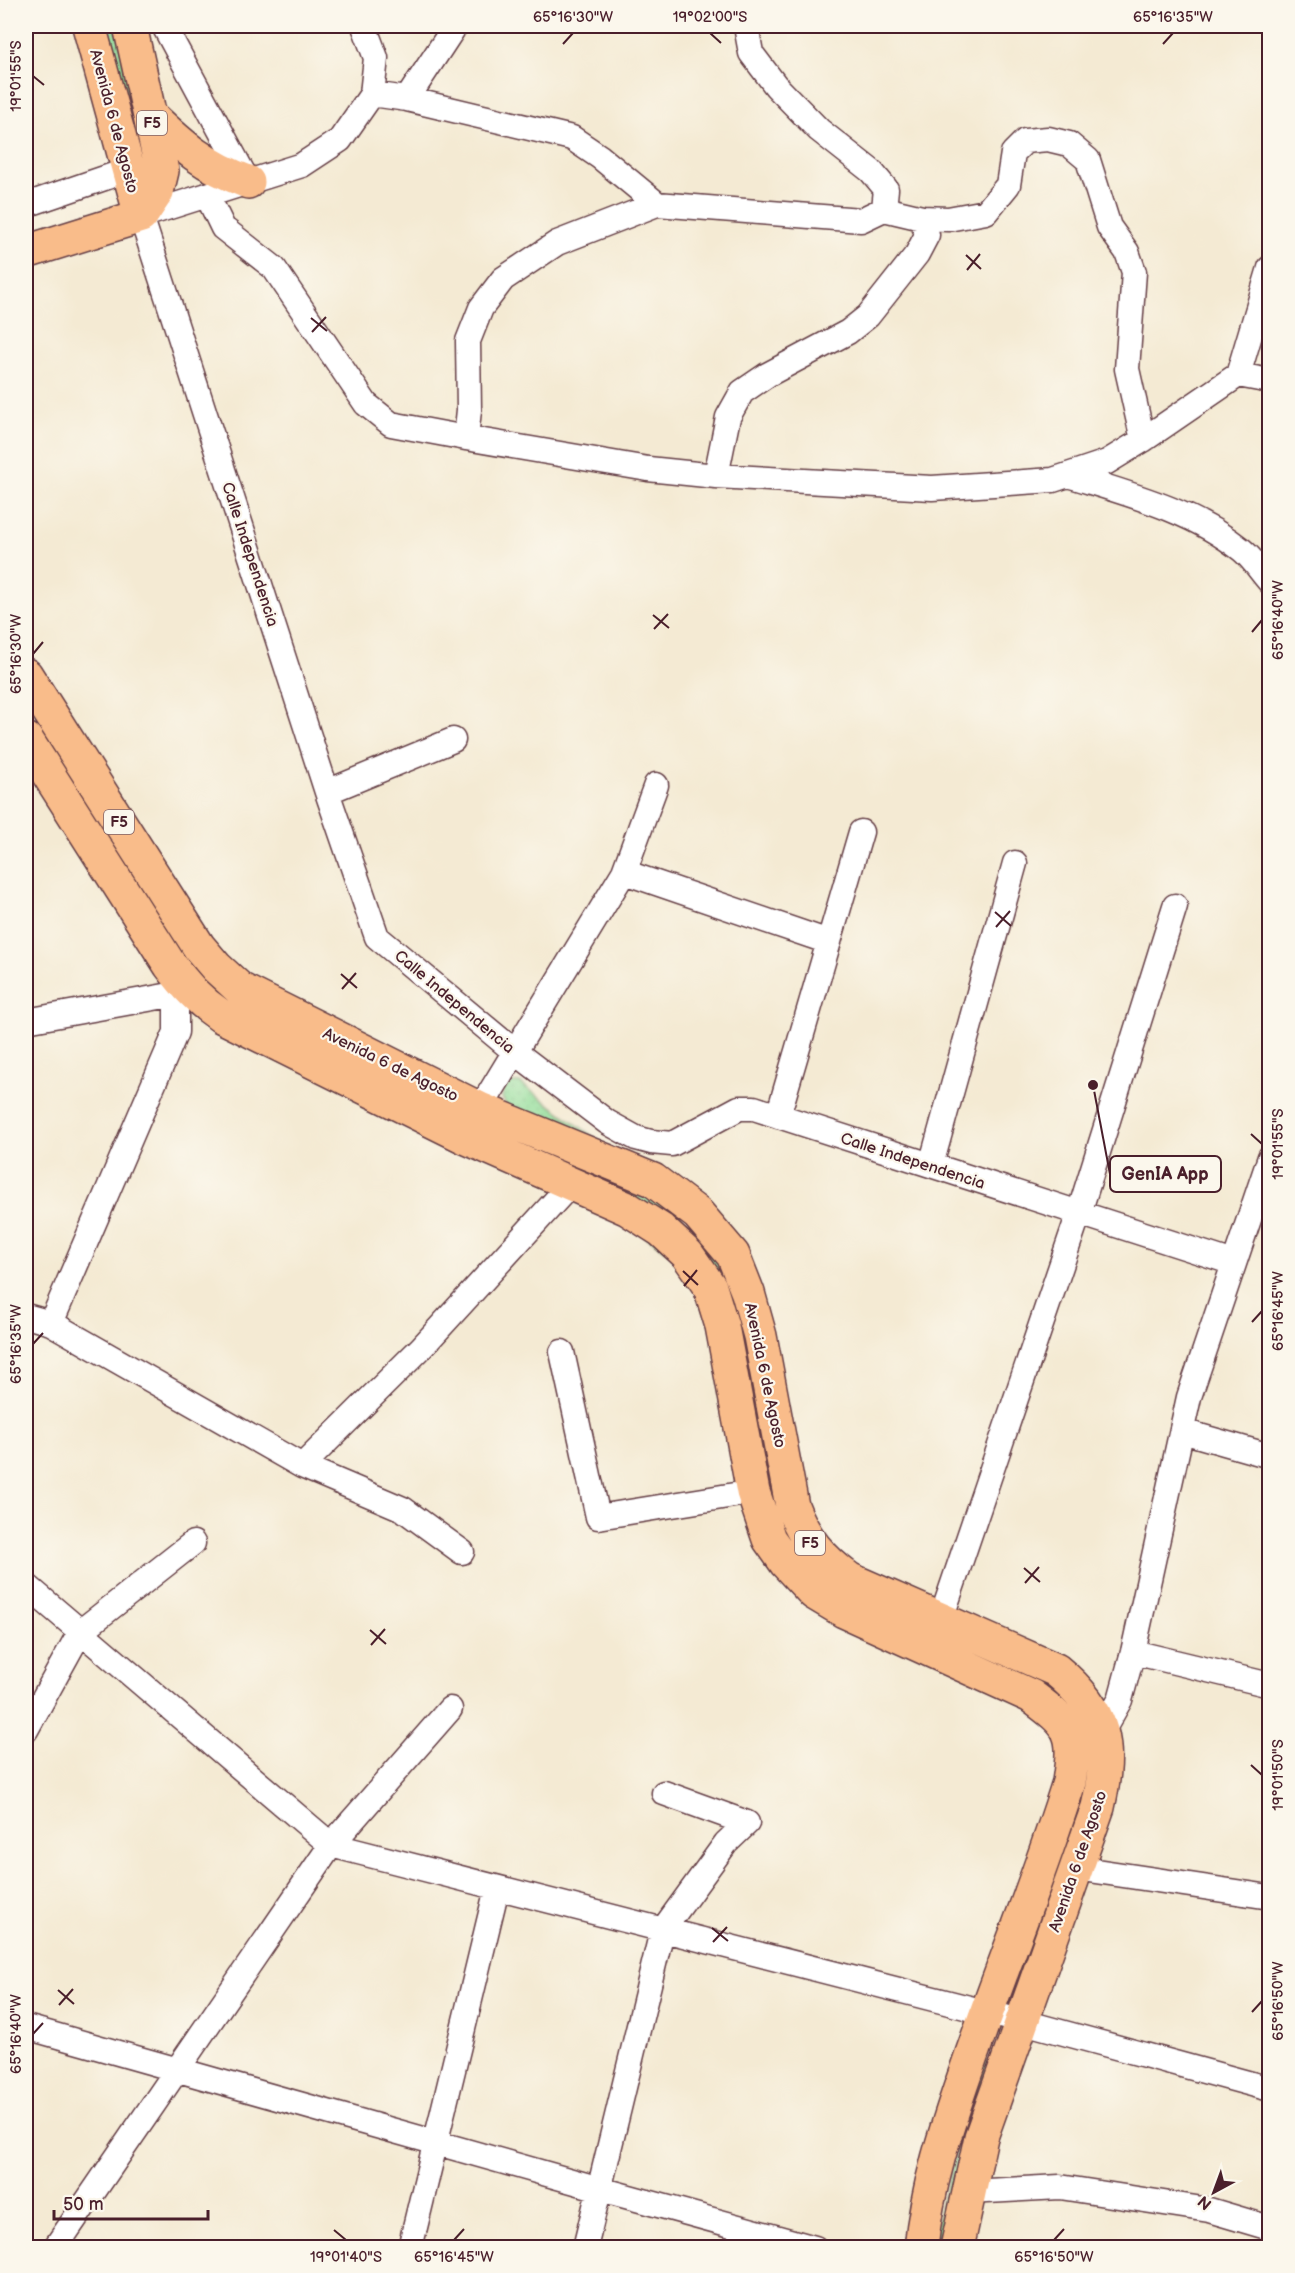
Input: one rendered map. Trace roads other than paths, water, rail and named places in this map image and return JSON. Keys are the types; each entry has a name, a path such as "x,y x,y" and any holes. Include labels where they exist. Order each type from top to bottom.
{"highway":[{"name":"Avenida 6 de Agosto","path":"89,26 141,216"},
{"name":"Avenida 6 de Agosto","path":"26,252 141,216 157,192 162,171 130,26"},
{"path":"150,115 194,156 223,172 248,182"},
{"name":"Avenida 6 de Agosto","path":"26,675 199,947 216,967 240,989 480,1109 653,1180 698,1214 733,1255 751,1302 760,1336 792,1506 798,1522 798,1554 814,1593 844,1611 1031,1696 1063,1722 1070,1731 1073,1748 1068,1786 939,2151 924,2219 921,2247"},
{"name":"Avenida 6 de Agosto","path":"26,739 182,991 220,1016 467,1138 628,1209 661,1230 687,1254 710,1287 722,1326 753,1492 769,1539 798,1554 826,1561 849,1579 1056,1670 1082,1694 1092,1708 1102,1732 1105,1754 1101,1797 1020,2021 981,2137 957,2247"},
{"path":"717,1310 751,1302"},
{"path":"1063,1722 1102,1732"},
{"path":"1068,1786 1101,1797"}],"street":[{"path":"164,26 248,182"},
{"path":"141,216 302,165 340,140 372,94 376,58 364,26"},
{"path":"407,99 455,26"},
{"path":"746,26 751,53 776,86 819,130 871,171 886,189 884,209"},
{"path":"372,94 407,99 572,138 600,157 657,204"},
{"path":"466,438 469,410 468,341 481,308 502,279 557,243 657,204 861,220 884,209 922,218 948,219 986,212 1008,185 1013,153 1024,141 1048,139 1069,144 1088,160 1109,227 1127,252 1134,272 1127,369 1143,440"},
{"path":"26,205 128,170"},
{"path":"207,195 223,228 274,268 366,404 391,424 648,469 716,476 932,488 1053,480 1107,462 1238,375 1269,268"},
{"name":"Calle Independencia","path":"141,216 327,792 377,937 515,1052 607,1122 636,1138 672,1144 739,1108 754,1108 1234,1263"},
{"path":"716,476 728,417 742,392 767,375 848,332 868,316 917,254 927,235 922,218"},
{"path":"1238,375 1269,381"},
{"path":"1068,475 1148,500 1207,526 1244,552 1269,582"},
{"path":"327,792 453,740"},
{"path":"467,1138 480,1109 624,872 656,785"},
{"path":"778,1116 861,832"},
{"path":"931,1165 1015,863"},
{"path":"624,872 829,942"},
{"path":"941,1619 1079,1213 1175,906"},
{"path":"26,1021 182,991 216,967"},
{"path":"51,1323 176,1032 182,991"},
{"path":"1102,1732 1120,1700 1189,1397 1234,1263 1260,1213 1269,1157"},
{"path":"302,1466 421,1348 571,1184"},
{"path":"26,1316 51,1323 302,1466 403,1509 462,1552"},
{"path":"562,1352 598,1517 753,1492"},
{"path":"1182,1431 1269,1456"},
{"path":"26,1730 80,1632 193,1543"},
{"path":"26,1585 331,1845 1020,2021 1269,2089"},
{"path":"1132,1652 1269,1684"},
{"path":"55,2247 331,1845 450,1709"},
{"path":"585,2247 662,1930 726,1843 747,1823 664,1793"},
{"path":"1076,1868 1269,1897"},
{"path":"410,2247 498,1888"},
{"path":"26,2027 434,2143 815,2247"},
{"path":"968,2192 1060,2187 1209,2210 1269,2228"}],"place":[{"name":"GenIA App","path":"1093,1085"}]}
